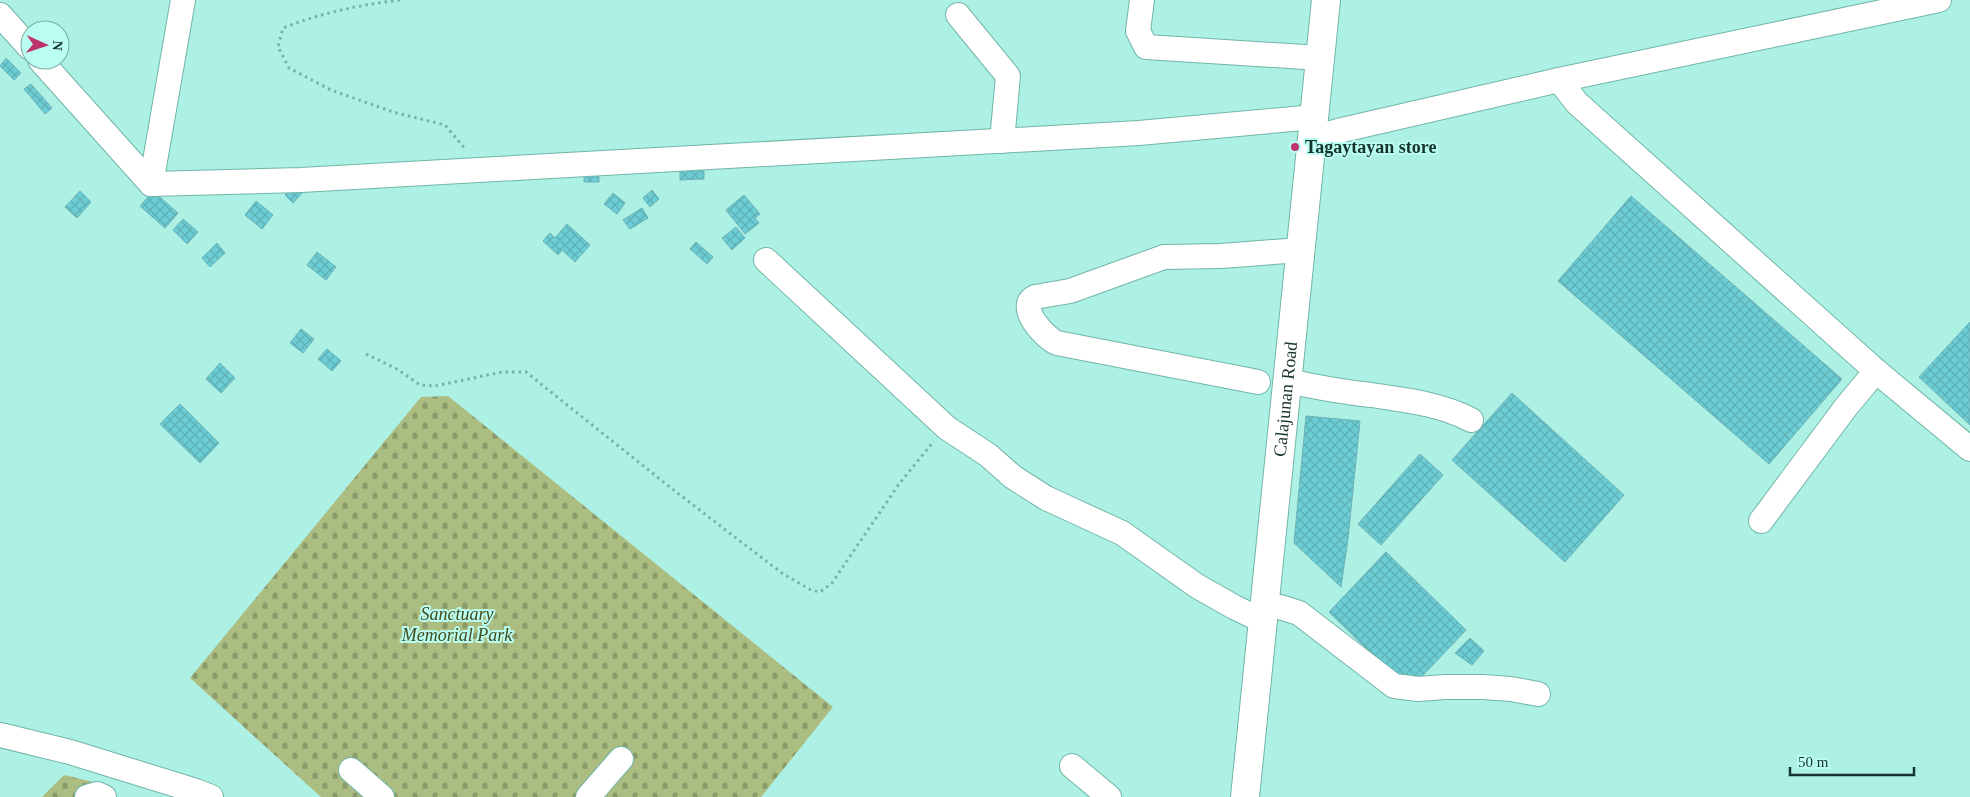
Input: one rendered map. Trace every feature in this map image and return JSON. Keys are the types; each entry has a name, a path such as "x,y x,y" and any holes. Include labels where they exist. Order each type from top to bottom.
{"main road":[{"name":"Calajunan Road","path":"1245,797 1326,0"}],"street":[{"path":"151,184 183,0"},
{"path":"1142,0 1138,31 1146,47 1320,58"},
{"path":"49,70 151,184 301,180 1139,134 1312,128 1338,131 1558,80 1939,0"},
{"path":"0,15 20,37"},
{"path":"958,15 1008,76 1002,141"},
{"path":"1558,80 1577,103 1876,371 1970,449"},
{"path":"1258,382 1057,343 1049,340 1036,325 1029,311 1029,304 1031,299 1035,297 1084,286 1164,257 1300,250"},
{"path":"766,260 947,428 988,455 1013,476 1046,498 1122,533 1197,586 1234,607 1263,614 1280,607 1299,613 1394,686 1418,689 1445,687 1483,688 1538,694"},
{"path":"1761,521 1846,407 1876,371"},
{"path":"1288,381 1320,388 1401,399 1448,409 1471,420"},
{"path":"0,735 70,752 211,797"},
{"path":"588,797 621,759"},
{"path":"1072,766 1109,797"},
{"path":"352,770 382,797"},
{"path":"87,797 97,794 104,797"}],"path":[{"path":"400,0 366,4 313,17 283,28 278,47 289,68 331,90 393,112 445,125 482,170"},
{"path":"366,354 397,370 420,385 435,386 502,372 526,372 671,488 783,574 810,590 820,592 832,583 899,484 924,452 947,428"}],"green space":[{"name":"Sanctuary Memorial Park","path":"448,396 833,707 761,797 321,797 190,678 421,397"},
{"path":"64,775 102,784 116,797 42,797"}],"building":[{"path":"6,58 21,73 14,80 0,66"},
{"path":"31,84 52,108 45,114 24,89"},
{"path":"680,164 704,164 704,179 680,180"},
{"path":"584,169 599,170 599,182 584,182"},
{"path":"296,184 304,191 293,203 285,195"},
{"path":"652,190 659,199 650,207 643,198"},
{"path":"80,191 91,202 77,218 65,207"},
{"path":"153,191 178,213 165,228 140,206"},
{"path":"613,193 625,203 617,214 604,204"},
{"path":"744,195 760,214 755,218 759,223 745,234 726,210"},
{"path":"1631,196 1842,379 1769,464 1558,281"},
{"path":"256,201 273,215 262,229 245,215"},
{"path":"642,208 648,218 630,229 623,220"},
{"path":"183,219 198,232 187,244 173,230"},
{"path":"567,224 590,245 575,262 562,250 558,255 543,241 550,233 555,238"},
{"path":"736,227 745,238 732,250 722,238"},
{"path":"696,242 713,257 707,264 690,249"},
{"path":"217,243 225,253 210,267 202,258"},
{"path":"317,252 336,267 326,280 307,265"},
{"path":"1970,322 1970,425 1919,377"},
{"path":"301,329 314,339 303,353 290,343"},
{"path":"327,349 341,361 332,371 318,359"},
{"path":"220,363 235,378 221,393 206,379"},
{"path":"1512,393 1624,495 1565,562 1452,460"},
{"path":"180,404 219,443 200,463 160,424"},
{"path":"1306,416 1360,421 1341,587 1294,543"},
{"path":"1420,454 1443,475 1381,545 1358,524"},
{"path":"1386,552 1466,630 1409,690 1329,612"},
{"path":"1470,638 1484,651 1472,665 1455,653"}],"place":[{"name":"Tagaytayan store","path":"1295,147"}]}
